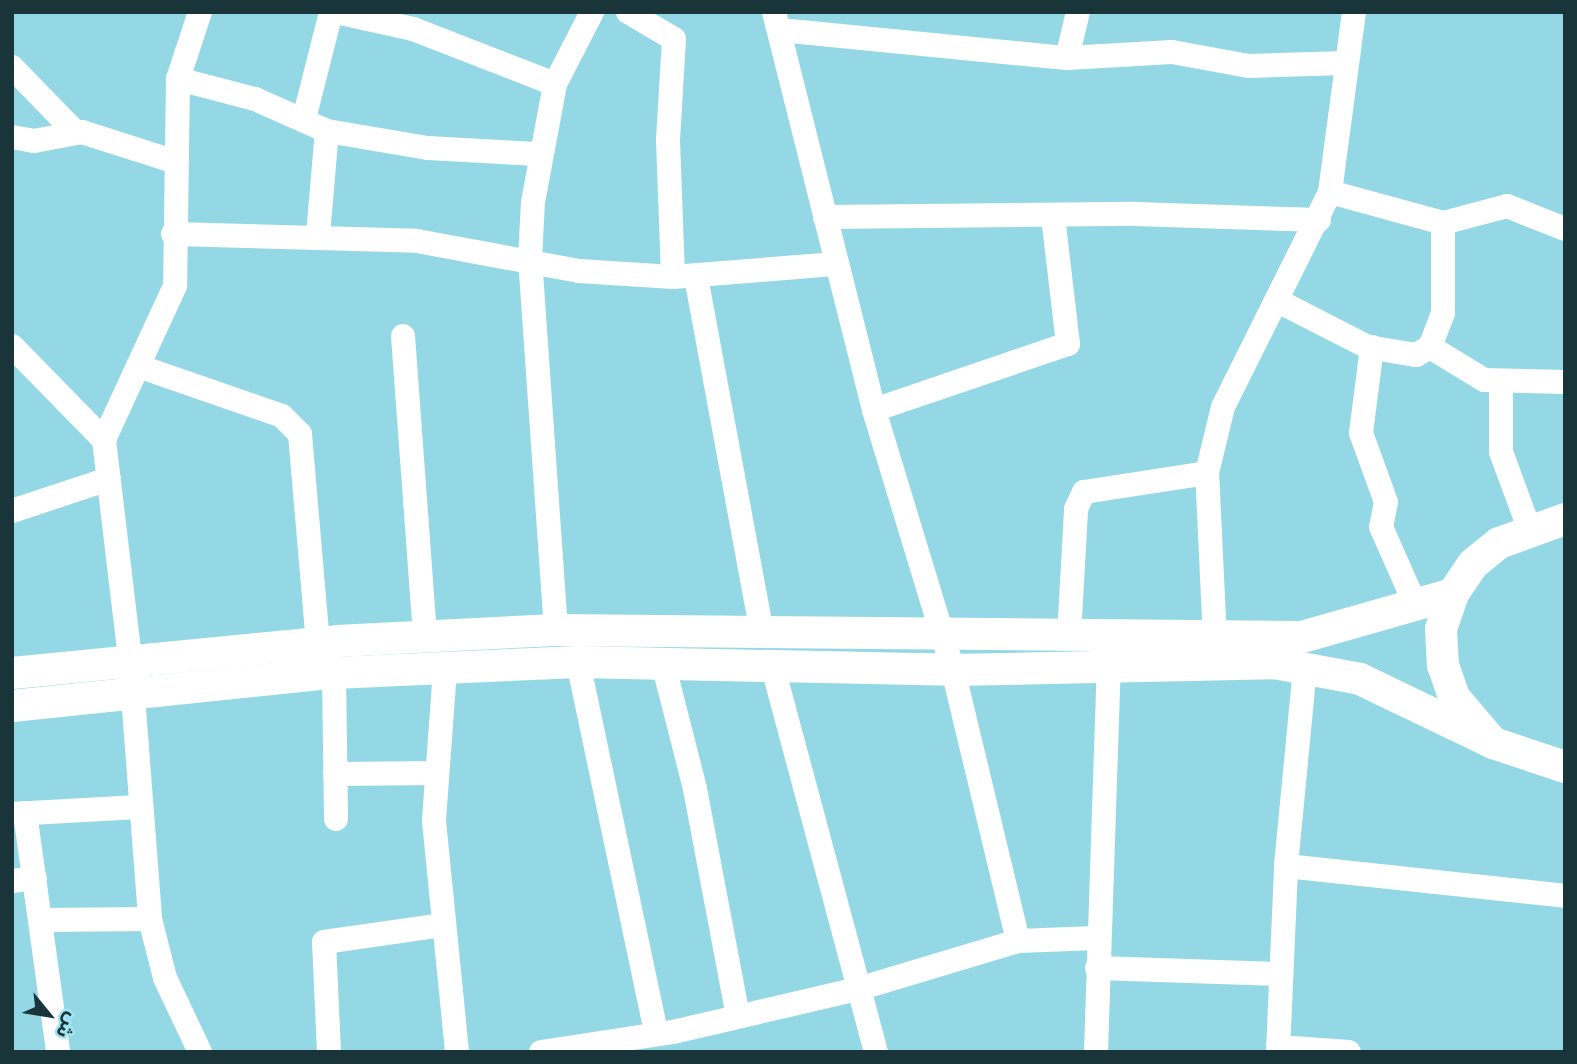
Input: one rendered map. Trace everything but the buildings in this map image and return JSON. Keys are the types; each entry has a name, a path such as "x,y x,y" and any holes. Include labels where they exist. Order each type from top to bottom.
{"main road":[{"path":"1493,743 1454,697 1443,665 1441,629 1452,594 1473,564 1529,528 1565,519"},
{"path":"12,673 130,657 556,630 1215,640 1302,637 1452,594"},
{"path":"12,706 334,673 578,662 772,664 953,670 1109,665 1305,668 1382,688 1493,743 1562,770"}],"street":[{"path":"304,119 334,12 369,15 555,84"},
{"path":"556,630 530,259 537,154 555,84 592,12"},
{"path":"628,12 674,39 668,140 685,277 762,633"},
{"path":"1067,58 1079,12"},
{"path":"1215,640 1207,473 1223,407 1280,302 1330,191 1354,12"},
{"path":"200,1052 165,978 150,919 129,693 130,657 104,440 175,286 173,234 178,79 201,13"},
{"path":"1018,941 953,670 874,410 835,264 777,21 1067,58 1172,52 1249,66 1346,63"},
{"path":"12,67 72,130 176,162"},
{"path":"178,79 304,119 327,131 428,148 537,154"},
{"path":"12,137 34,141 72,130"},
{"path":"318,235 327,131"},
{"path":"1330,191 1443,223 1507,206 1565,229"},
{"path":"825,217 1319,220"},
{"path":"874,410 1068,344 1053,217"},
{"path":"1280,302 1371,347 1416,355 1430,347 1443,313 1443,223"},
{"path":"173,234 318,235 417,241 530,259 579,271 685,277 835,264"},
{"path":"403,336 425,637"},
{"path":"12,346 104,440"},
{"path":"1371,347 1361,432 1386,502 1381,527 1416,606"},
{"path":"1430,347 1472,374 1501,383 1565,382"},
{"path":"138,366 282,416 300,434 318,643"},
{"path":"1501,383 1501,452 1529,528"},
{"path":"1069,636 1076,509 1084,492 1207,473"},
{"path":"12,511 109,480"},
{"path":"578,662 668,1039"},
{"path":"663,663 695,789 737,1012"},
{"path":"772,664 876,1052"},
{"path":"1096,1052 1097,938 1109,665"},
{"path":"1305,668 1278,974 1278,1049 1349,1052"},
{"path":"445,670 433,821 457,1052"},
{"path":"334,673 336,819"},
{"path":"335,774 437,773"},
{"path":"58,1052 42,920 23,879 18,814 139,807"},
{"path":"1286,866 1565,896"},
{"path":"42,920 150,919"},
{"path":"329,1052 324,943 442,925"},
{"path":"541,1052 668,1039 737,1012 858,989 1018,941 1097,938"},
{"path":"1097,968 1278,974"}]}
